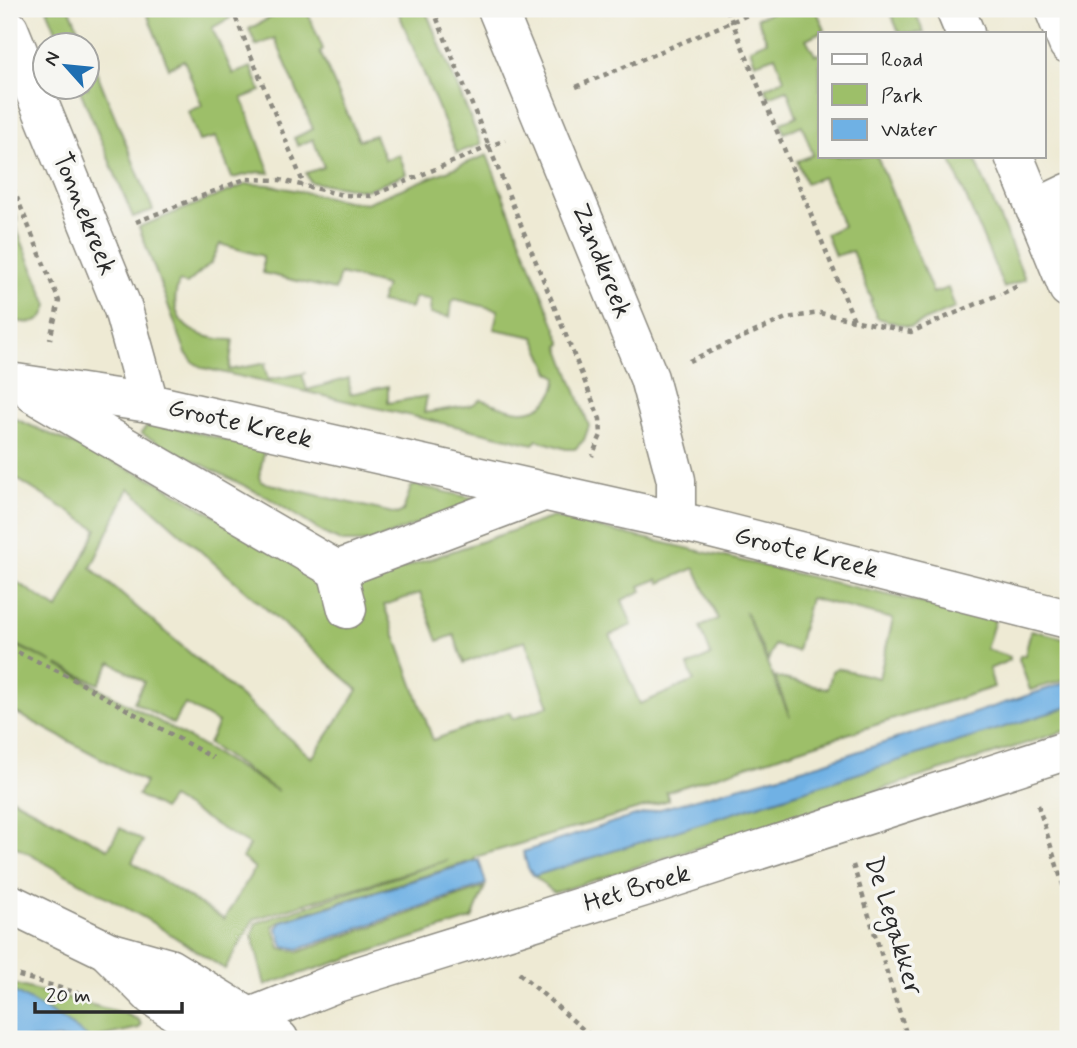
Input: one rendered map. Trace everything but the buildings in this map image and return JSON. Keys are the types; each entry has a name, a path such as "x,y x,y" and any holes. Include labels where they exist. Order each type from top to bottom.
{"street":[{"name":"Zandkreek","path":"497,9 649,378 676,480 676,521"},
{"path":"955,9 965,32"},
{"path":"1054,9 1068,44"},
{"name":"Tonnekreek","path":"9,29 123,309 149,403"},
{"path":"1015,158 1051,201 1068,288"},
{"name":"Groote Kreek","path":"13,383 149,403 676,521 1068,619"},
{"name":"Groote Kreek","path":"13,383 337,570"},
{"path":"347,609 337,570 543,492"},
{"name":"Het Broek","path":"211,1037 249,1017 336,983 1068,750"},
{"path":"9,903 108,951 169,968 249,1017 279,1039"},
{"path":"108,951 152,996 211,1037"}],"path":[{"path":"232,9 304,186"},
{"path":"433,9 600,419 601,435 588,464"},
{"path":"727,9 855,321"},
{"path":"128,225 245,179 280,180 343,194 371,196 489,146 540,114 762,9"},
{"path":"9,178 59,301 50,339"},
{"path":"649,378 786,318 820,313 911,332 1000,295"},
{"path":"9,648 64,674 213,758"},
{"path":"1026,765 1068,901"},
{"name":"De Legakker","path":"841,824 908,1039"},
{"path":"483,937 514,969 594,1039"}],"green space":[{"path":"47,9 70,9 80,32 57,32"},
{"path":"145,9 226,9 230,18 212,28 233,74 251,67 261,91 242,98 270,173 258,172 232,178 216,137 199,141 188,111 202,106 184,60 169,68"},
{"path":"278,9 314,9 307,11 323,49 320,52 359,140 375,135 385,160 399,154 406,174 366,190 310,182 306,173 324,167 313,139 298,146 294,138 313,129 275,38 256,46 249,29 279,13"},
{"path":"397,9 425,9 481,144 457,153"},
{"path":"780,9 816,9 825,30 806,39 815,55 818,54 818,158 878,158 933,293 948,288 955,308 910,327 877,318 852,251 835,256 826,234 843,226 823,177 806,183 797,161 813,155 802,125 784,133 781,123 797,116 787,90 769,97 765,88 784,79 775,56 755,63 750,48 767,41 757,18"},
{"path":"889,9 914,9 924,32 899,32"},
{"path":"102,85 153,210 133,217 85,102 102,102"},
{"path":"487,155 562,344 559,346 589,426 584,440 575,449 537,440 533,444 203,368 193,362 186,353 139,227 247,184 269,185 366,203","holes":["220,244 263,256 263,273 335,290 340,274 386,286 380,302 411,308 415,297 431,300 430,314 450,317 455,299 498,310 494,329 534,337 550,372 557,377 554,391 546,402 530,410 514,410 481,399 472,405 424,413 427,396 388,403 388,386 350,394 349,378 307,390 302,374 306,373 268,380 264,365 267,363 229,370 233,340 207,337 187,327 176,309 179,282 187,284 211,263"]},
{"path":"950,158 975,158 1025,279 1004,288"},
{"path":"9,198 18,221 14,223 48,305 38,321 9,320 9,274 17,255 9,252"},
{"path":"9,416 154,480 308,570 327,594 553,517 995,620 986,649 1010,657 1010,660 989,669 994,687 666,792 669,800 475,857 475,860 283,920 273,926 280,948 299,952 485,887 472,919 265,985 252,935 256,923 448,860 254,919 225,969 148,920 9,843 9,797 108,849 120,828 143,841 132,862 224,919 255,868 242,858 249,845 171,798 163,809 138,795 145,782 9,709 9,642 53,663 9,641 9,577 58,609 97,529 9,474","holes":["129,488 358,690 312,758 91,568","695,568 718,619 700,627 711,655 688,666 694,681 640,704 610,635 632,625 622,600 642,591 640,586 658,579 660,583","420,593 438,641 454,635 464,663 525,640 549,706 513,719 509,712 433,740 384,605","810,598 893,619 879,678 837,668 832,671 828,689 775,677 790,717 745,611 768,661 774,645 797,651","111,662 144,682 134,702 173,724 185,704 218,723 208,744 278,791 57,665 99,684"]},
{"path":"151,421 258,448 264,452 259,477 261,482 397,514 403,511 411,487 416,485 472,498 473,502 371,542 343,542 327,535 267,497 147,437 141,433"},
{"path":"1031,630 1068,639 1068,679 1030,690 1019,659 1025,655"},
{"path":"1068,707 1068,730 554,893 534,876"},
{"path":"9,983 126,1014 139,1020 141,1025 139,1028 90,1039 60,1018 9,989"}],"water":[{"path":"1068,682 1068,707 534,876 528,868 523,852 611,823 823,763"},
{"path":"479,860 486,884 299,949 283,946 277,928 283,921"},
{"path":"9,989 60,1018 90,1039 9,1039"}]}
